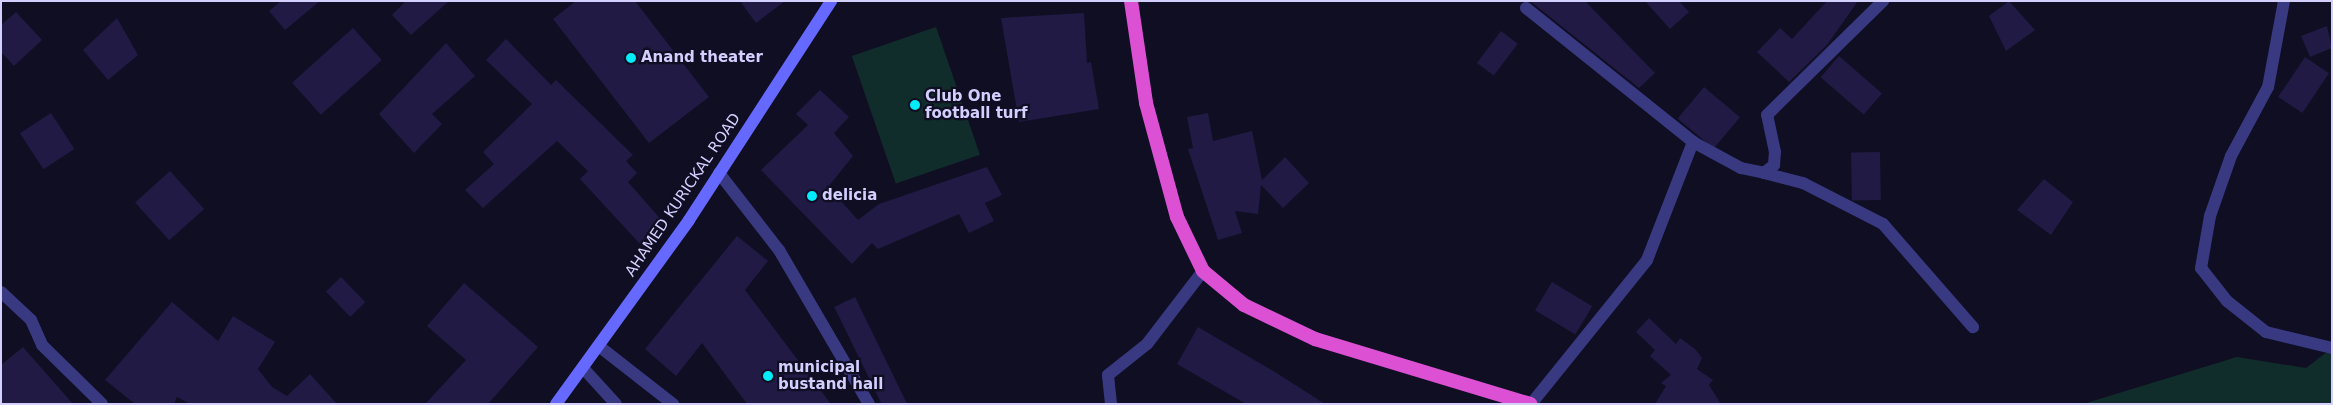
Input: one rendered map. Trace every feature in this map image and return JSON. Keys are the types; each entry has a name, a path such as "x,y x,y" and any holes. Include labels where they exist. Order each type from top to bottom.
{"highway":[{"path":"1132,1 1148,112 1177,216 1203,271 1244,304 1315,339 1531,404"}],"main road":[{"name":"AHAMED KURICKAL ROAD","path":"556,404 600,347 719,173 831,1"}],"street":[{"path":"1764,173 1774,165 1775,152 1767,116 1883,1"},
{"path":"2284,1 2268,87 2231,156 2210,216 2201,268 2227,301 2266,332 2332,348"},
{"path":"1526,8 1693,142 1741,168 1803,183 1883,224 1973,327"},
{"path":"1531,404 1647,260 1693,142"},
{"path":"719,173 779,250 869,404"},
{"path":"1112,404 1108,375 1147,344 1203,271"},
{"path":"1,292 31,320 42,346 102,404"},
{"path":"600,347 673,404"},
{"path":"584,369 616,404"}],"green space":[{"name":"Club One football turf","path":"936,27 980,155 896,184 852,56"},
{"path":"2332,348 2332,404 2083,404 2237,357 2306,368"}],"building":[{"path":"281,1 320,1 285,30 269,11"},
{"path":"406,1 449,1 411,35 392,15"},
{"name":"Anand theater","path":"576,1 635,1 709,97 649,143 553,19"},
{"path":"740,1 785,1 756,23"},
{"path":"1530,1 1585,1 1655,73 1639,88"},
{"path":"1645,1 1679,1 1689,12 1670,29"},
{"path":"1827,1 1858,1 1827,45 1789,82 1757,52 1780,28 1792,39"},
{"path":"2009,1 2035,30 2006,51 1989,16"},
{"path":"16,12 42,40 14,66 1,52 1,25"},
{"path":"1084,13 1087,63 1091,62 1099,109 1019,122 1001,18"},
{"path":"117,18 138,55 108,80 83,50"},
{"path":"2327,26 2332,48 2310,57 2301,36"},
{"path":"353,28 382,60 321,115 292,83"},
{"path":"1501,31 1518,44 1494,76 1477,63"},
{"path":"506,39 551,85 556,80 633,155 626,161 637,173 628,182 664,223 640,244 580,179 588,171 557,141 483,208 465,190 494,164 483,152 532,104 486,60"},
{"path":"446,43 475,76 432,114 442,124 414,153 379,114"},
{"path":"1839,56 1882,93 1864,115 1821,77"},
{"path":"2305,57 2329,73 2302,113 2278,97"},
{"path":"1704,87 1740,117 1714,149 1678,118"},
{"path":"820,90 849,117 834,133 853,156 828,187 858,220 879,204 987,167 1002,195 985,203 994,221 969,233 959,214 878,249 872,243 852,264 761,170 808,125 796,114"},
{"path":"51,113 74,149 43,169 20,133"},
{"path":"1208,113 1213,141 1252,131 1262,180 1285,157 1309,183 1283,208 1261,185 1258,214 1235,211 1242,233 1218,240 1188,149 1193,148 1187,117"},
{"path":"1880,152 1881,200 1852,200 1851,153"},
{"path":"170,171 204,209 169,240 135,202"},
{"path":"2044,179 2073,202 2051,235 2017,210"},
{"path":"737,236 768,261 745,290 831,404 747,404 702,343 676,376 645,349"},
{"path":"341,277 365,302 350,317 326,292"},
{"path":"1552,282 1592,306 1575,334 1535,310"},
{"path":"464,283 538,347 488,404 425,404 466,360 427,326"},
{"path":"855,297 907,404 882,404 834,307"},
{"path":"172,302 218,341 233,316 275,342 258,369 272,387 287,396 310,374 337,404 190,404 177,397 174,404 135,404 105,380"},
{"path":"1649,318 1676,344 1680,338 1695,349 1702,358 1697,369 1713,380 1709,385 1721,404 1655,404 1666,386 1661,383 1671,375 1650,356 1655,350 1636,332"},
{"path":"1198,327 1325,404 1246,404 1177,364"},
{"path":"23,347 73,404 1,404 1,365"}],"place":[{"name":"Anand theater","path":"631,58"},
{"name":"Club One football turf","path":"915,105"},
{"name":"delicia","path":"812,196"},
{"name":"municipal bustand hall","path":"768,376"}]}
